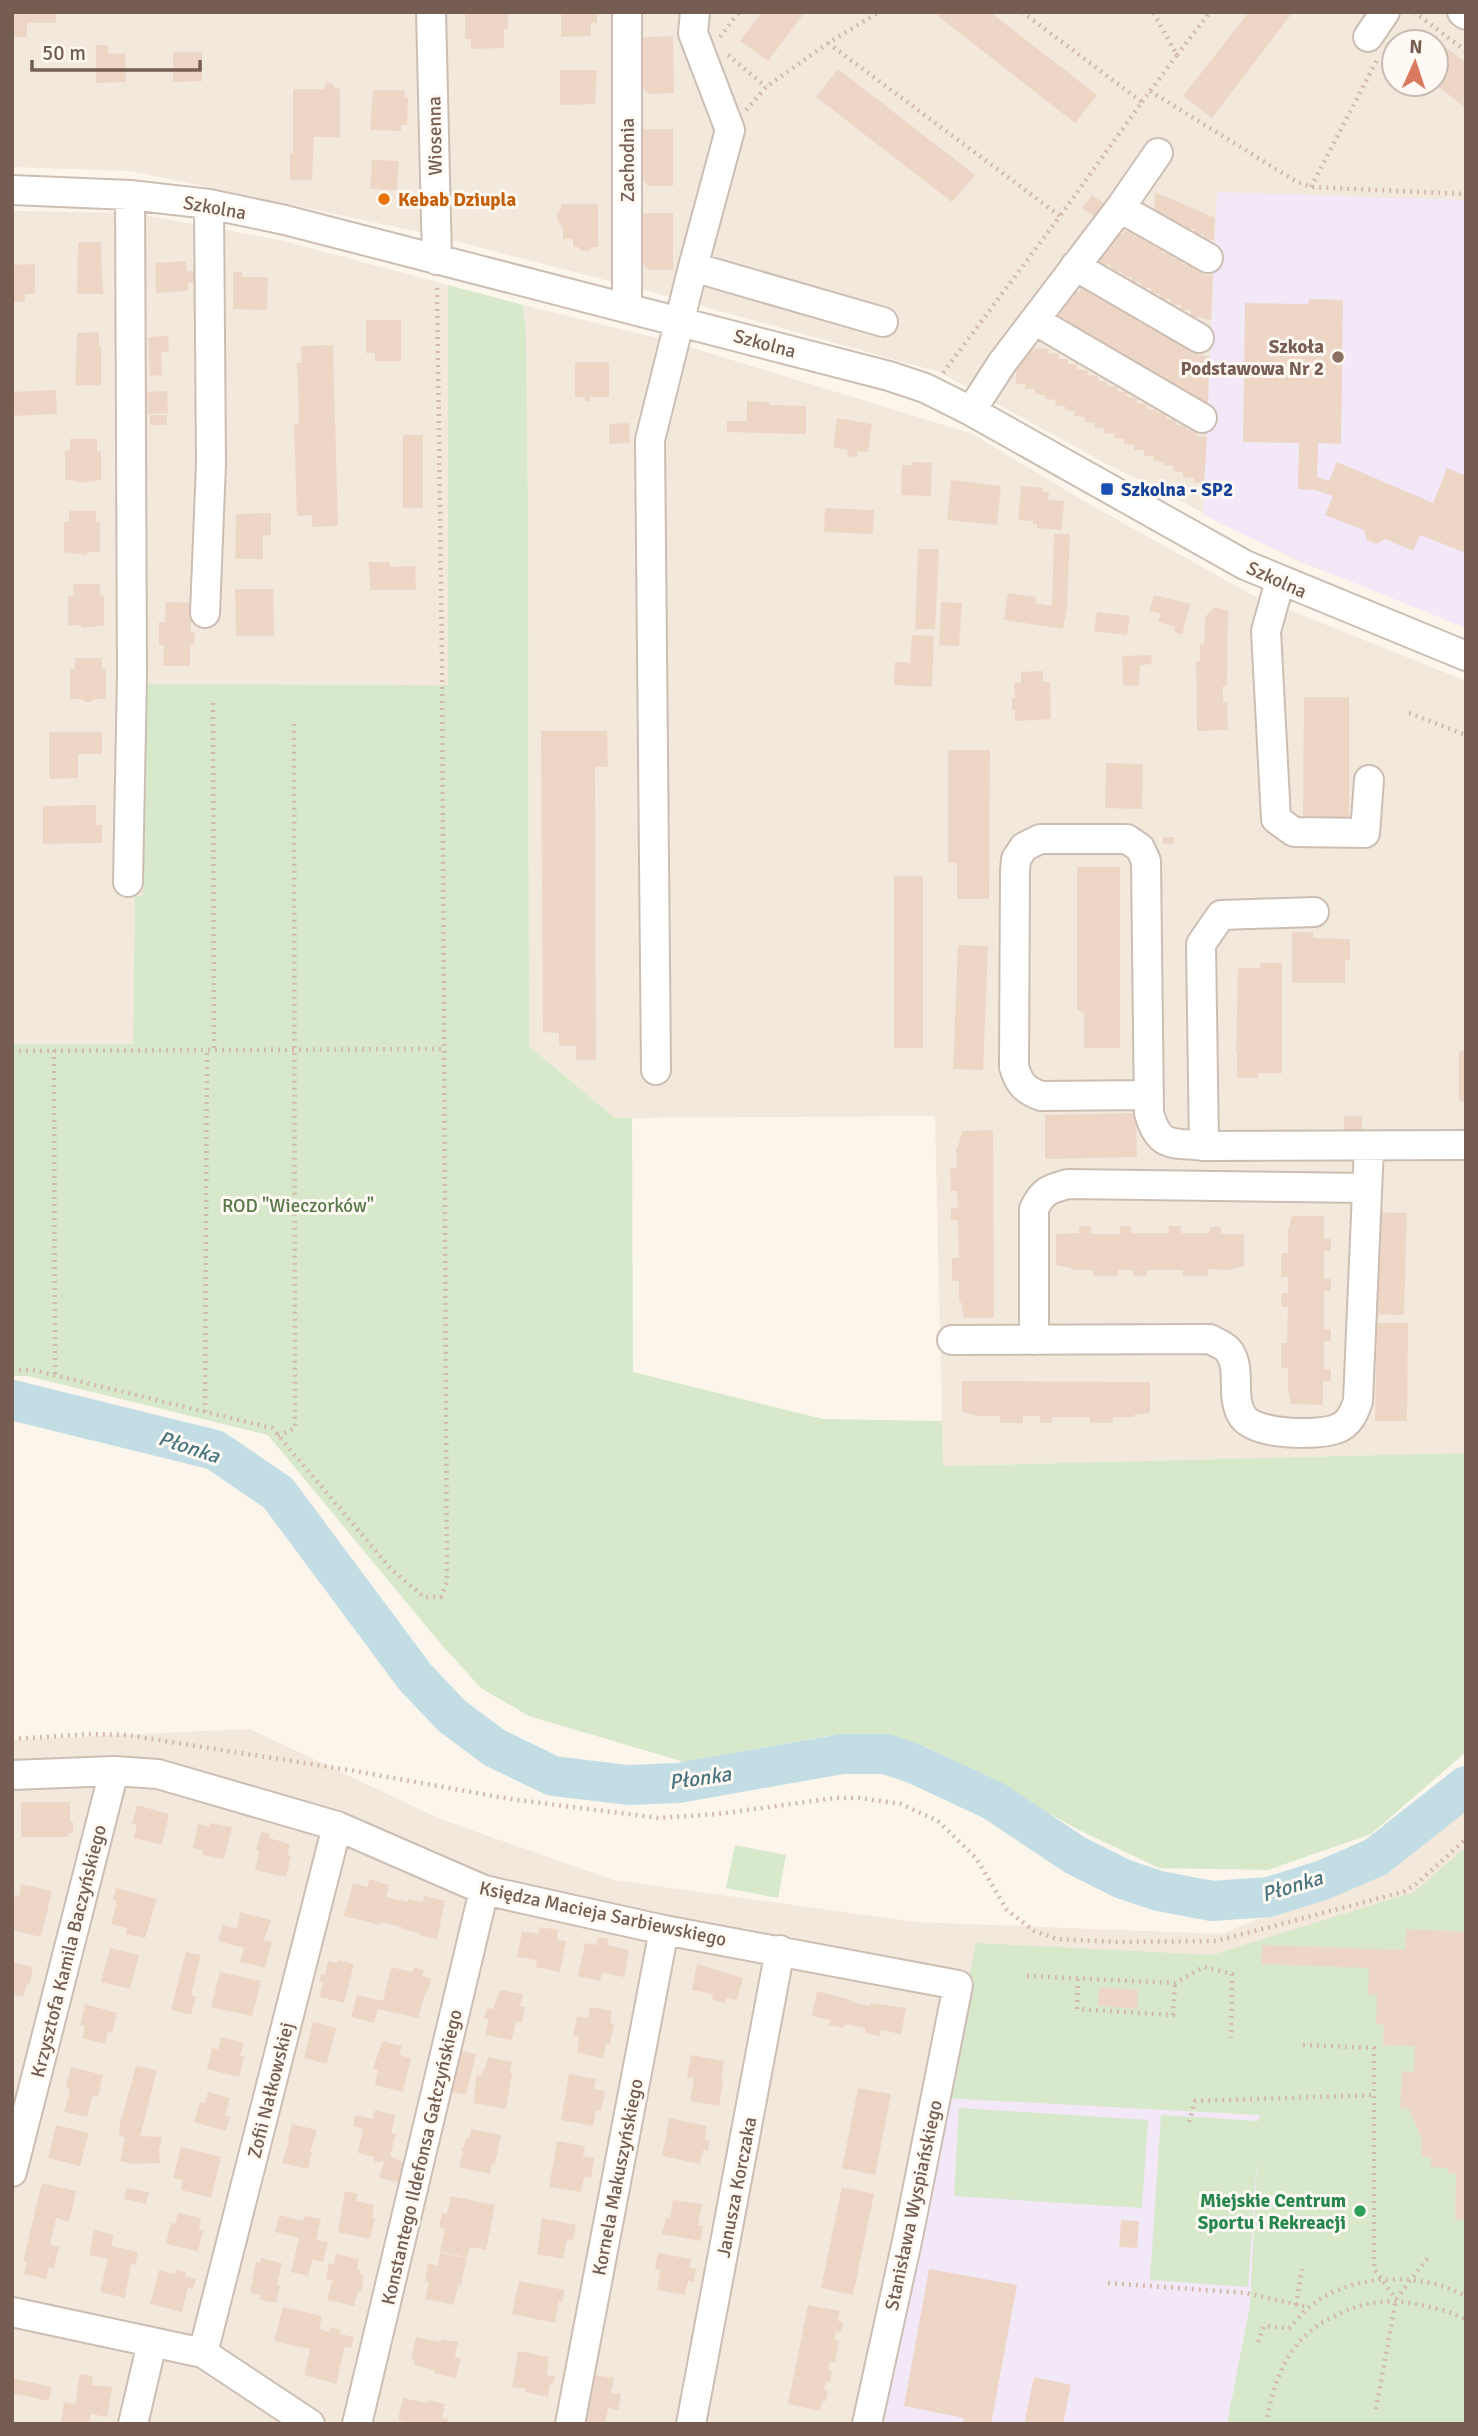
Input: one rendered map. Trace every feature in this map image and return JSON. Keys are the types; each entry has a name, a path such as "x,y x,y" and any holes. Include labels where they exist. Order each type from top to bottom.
{"street":[{"name":"Wiosenna","path":"431,12 437,260"},
{"name":"Zachodnia","path":"626,12 627,307"},
{"path":"656,1070 650,440 692,267 730,130 693,33 695,12"},
{"path":"1376,43 1385,12"},
{"path":"971,411 1002,363 1120,208 1158,153"},
{"name":"Szkolna","path":"12,191 130,195 209,204 285,220 889,376 925,388 971,411 1211,546 1280,581 1466,656"},
{"path":"128,882 132,676 130,195"},
{"path":"205,613 211,464 209,204"},
{"path":"1120,208 1209,258"},
{"path":"1075,266 1199,338"},
{"path":"692,267 883,322"},
{"path":"1036,321 1202,418"},
{"path":"1280,581 1266,631 1276,819 1294,832 1365,832 1369,780"},
{"path":"1148,1095 1041,1096 1027,1090 1018,1081 1014,1067 1016,859 1024,847 1040,839 1127,839 1140,848 1146,861 1149,1113 1153,1127 1162,1140 1174,1144 1204,1146 1466,1145"},
{"path":"1204,1146 1201,944 1221,915 1314,912"},
{"path":"952,1340 1210,1339 1227,1348 1234,1360 1237,1404 1243,1417 1253,1426 1268,1430 1320,1432 1338,1429 1351,1418 1358,1401 1368,1146"},
{"path":"1034,1340 1034,1209 1040,1197 1050,1189 1069,1184 1366,1188"},
{"name":"Księdza Macieja Sarbiewskiego","path":"12,1775 114,1771 158,1774 337,1826 484,1890 664,1930 958,1985"},
{"name":"Krzysztofa Kamila Baczyńskiego","path":"12,2172 114,1771"},
{"name":"Zofii Nałkowskiej","path":"203,2353 337,1826"},
{"name":"Konstantego Ildefonsa Gałczyńskiego","path":"357,2424 484,1890"},
{"name":"Kornela Makuszyńskiego","path":"570,2424 664,1930"},
{"name":"Janusza Korczaka","path":"691,2424 780,1950"},
{"name":"Stanisława Wyspiańskiego","path":"867,2424 909,2232 958,1985"},
{"path":"12,2312 203,2353 310,2424"},
{"path":"133,2424 152,2343"}],"path":[{"path":"715,44 739,12"},
{"path":"730,130 766,87 828,43 879,12"},
{"path":"1022,12 1142,102"},
{"path":"1153,12 1177,55"},
{"path":"940,377 1210,12"},
{"path":"1414,12 1466,51"},
{"path":"828,43 1060,216"},
{"path":"1311,187 1376,43"},
{"path":"725,52 766,87"},
{"path":"1150,91 1238,147 1297,182 1311,187 1466,194"},
{"path":"12,1370 33,1370 272,1428 391,1569 424,1597 441,1597 447,1582 443,677 437,260"},
{"path":"213,703 214,1048"},
{"path":"1409,713 1466,735"},
{"path":"278,1436 295,1428 294,724"},
{"path":"205,1412 207,1049"},
{"path":"12,1051 443,1049"},
{"path":"54,1050 55,1376"},
{"path":"12,1739 91,1734 127,1735 510,1799 659,1818 718,1814 835,1798 860,1798 901,1804 938,1821 976,1858 1007,1910 1034,1931 1057,1939 1119,1942 1216,1941 1403,1892 1415,1885 1466,1839"},
{"path":"1027,1976 1175,1983 1204,1967 1232,1974 1231,2038"},
{"path":"1079,1979 1077,2009 1173,2015 1175,1983"},
{"path":"1303,2045 1374,2048 1374,2269 1396,2299"},
{"path":"1189,2122 1195,2101 1374,2095"},
{"path":"1376,2409 1396,2299 1430,2255"},
{"path":"1296,2305 1302,2269"},
{"path":"1258,2342 1264,2326 1290,2328 1308,2307 1345,2287 1381,2279 1411,2280 1449,2287 1466,2296"},
{"path":"1108,2283 1246,2292 1308,2307"},
{"path":"1266,2424 1271,2394 1282,2367 1299,2341 1321,2322 1362,2304 1396,2299 1431,2307 1466,2320"}],"shaded area":[{"path":"12,12 1466,12 1466,624 1298,561 1103,462 939,372 656,293 420,232 131,171 12,167"},
{"name":"Szkoła Podstawowa Nr 2","path":"1217,192 1466,200 1466,628 1302,562 1203,515"},
{"path":"12,211 133,213 280,240 448,285 448,685 145,684 143,896 135,897 133,1044 12,1044"},
{"path":"523,305 673,342 973,434 1084,501 1252,595 1466,681 1466,1453 943,1466 935,1116 615,1118 529,1046 528,509 526,334"},
{"path":"250,1729 440,1819 613,1880 915,1922 1221,1934 1375,1872 1466,1796 1466,2424 12,2424 12,1740"},
{"path":"945,2098 1260,2115 1250,2306 1227,2424 880,2424"}],"green space":[{"name":"ROD \"Wieczorków\"","path":"448,285 523,305 526,334 528,509 529,1046 615,1118 632,1118 633,1372 823,1419 942,1421 943,1466 1466,1453 1466,1752 1371,1834 1268,1870 1159,1868 1079,1830 927,1747 832,1735 684,1762 529,1716 481,1688 440,1643 268,1435 27,1376 12,1376 12,1044 133,1044 135,896 143,896 145,684 448,685"},
{"path":"735,1845 786,1855 778,1898 726,1888"},
{"name":"Miejskie Centrum Sportu i Rekreacji","path":"1466,1847 1466,2424 1227,2424 1250,2306 1258,2146 1248,2287 1150,2280 1161,2115 1259,2121 1260,2115 945,2098 976,1943 1212,1955 1414,1892"},
{"path":"959,2108 1148,2120 1142,2208 954,2196"}],"building":[{"path":"12,12 56,12 56,23 27,23 27,37 12,37"},
{"path":"465,12 508,13 508,29 504,29 504,48 471,49 471,39 465,39"},
{"path":"561,12 597,12 597,23 591,23 591,36 561,37"},
{"path":"762,12 805,12 768,61 740,41"},
{"path":"941,12 990,12 1097,95 1075,123 938,16"},
{"path":"1249,12 1293,12 1212,118 1183,96"},
{"path":"673,36 674,93 649,94 643,88 643,37"},
{"path":"96,45 108,45 108,54 125,53 126,82 96,83"},
{"path":"1450,51 1466,63 1466,108 1450,96"},
{"path":"173,52 202,52 202,81 173,82"},
{"path":"838,69 975,175 952,202 816,97"},
{"path":"560,70 597,70 595,104 560,105"},
{"path":"327,82 340,89 340,137 314,137 312,180 290,180 290,153 293,154 293,89 324,89"},
{"path":"373,90 404,90 405,97 408,97 407,125 401,125 401,131 370,130"},
{"path":"642,129 673,129 673,186 649,186 643,180"},
{"path":"372,160 399,161 397,190 370,189"},
{"path":"1155,192 1215,218 1214,240 1204,240 1204,235 1194,234 1194,229 1184,229 1184,225 1174,225 1174,221 1164,220 1164,216 1154,215"},
{"path":"1092,195 1106,205 1096,218 1082,208"},
{"path":"561,204 598,204 598,247 582,251 573,247 573,239 563,239 563,229 557,220"},
{"path":"643,213 673,213 673,270 649,270 643,264"},
{"path":"1123,231 1134,231 1134,236 1153,242 1153,247 1163,248 1162,253 1173,253 1173,259 1183,259 1183,264 1203,270 1203,275 1213,275 1211,320 1191,316 1191,310 1181,310 1181,305 1171,305 1171,299 1160,299 1160,294 1151,293 1151,288 1131,282 1132,277 1111,271 1111,265 1091,264 1114,234 1124,234"},
{"path":"78,242 101,242 103,294 77,294"},
{"path":"186,261 187,271 195,271 196,282 188,283 188,291 156,293 155,263"},
{"path":"35,264 35,294 25,294 25,302 12,302 12,265"},
{"path":"233,272 242,272 242,277 268,277 267,310 233,309"},
{"path":"1080,288 1092,288 1092,293 1101,293 1101,299 1111,300 1111,305 1120,305 1120,311 1130,311 1130,318 1139,318 1139,323 1150,323 1150,328 1169,334 1169,339 1179,340 1179,344 1189,344 1189,350 1198,350 1198,355 1210,356 1208,402 1196,402 1196,397 1187,396 1187,391 1178,391 1178,385 1158,379 1158,374 1148,374 1148,369 1138,368 1138,362 1128,362 1128,357 1119,357 1119,352 1109,351 1109,345 1099,345 1100,339 1090,339 1090,334 1080,333 1080,329 1070,329 1070,324 1059,324 1060,308 1073,291 1080,292"},
{"path":"1309,299 1343,300 1341,444 1318,443 1317,477 1329,481 1337,462 1433,503 1447,468 1466,476 1466,553 1420,535 1413,551 1385,539 1376,544 1367,540 1364,530 1325,515 1333,496 1315,490 1298,489 1299,443 1243,442 1245,303 1308,304"},
{"path":"366,320 401,320 401,361 375,361 375,353 366,353"},
{"path":"99,332 101,385 75,385 77,333"},
{"path":"168,336 169,352 161,352 162,375 150,376 148,337"},
{"path":"333,345 338,526 312,527 312,515 297,516 294,424 299,424 297,363 302,363 301,346"},
{"path":"1049,349 1048,353 1059,354 1058,359 1068,359 1068,364 1078,364 1077,370 1088,370 1087,375 1098,376 1098,381 1107,382 1107,386 1118,387 1117,391 1127,392 1127,397 1137,398 1137,403 1147,404 1147,409 1167,414 1166,419 1176,420 1176,425 1186,426 1186,430 1197,430 1197,436 1207,437 1204,483 1183,477 1183,472 1173,471 1173,466 1163,465 1164,462 1153,461 1154,456 1144,456 1144,450 1134,450 1135,445 1124,444 1124,439 1114,438 1115,434 1104,433 1104,428 1095,428 1095,423 1085,422 1085,417 1074,416 1075,411 1065,410 1065,406 1055,406 1056,400 1035,394 1035,389 1025,389 1025,384 1016,384 1016,367 1029,350"},
{"path":"575,362 609,362 609,397 590,397 590,401 585,401 585,397 575,397"},
{"path":"56,390 57,414 12,416 12,392"},
{"path":"167,391 168,413 148,414 147,392"},
{"path":"747,401 806,406 806,434 727,432 727,421 747,421"},
{"path":"150,415 167,415 167,425 150,425"},
{"path":"837,418 872,424 868,452 858,451 857,457 847,456 848,450 833,447"},
{"path":"629,423 630,443 609,444 609,424"},
{"path":"403,435 423,435 423,508 403,508"},
{"path":"70,439 97,439 97,451 101,451 101,480 80,483 65,480 65,451 70,451"},
{"path":"913,462 932,463 931,496 901,495 902,465 912,465"},
{"path":"951,480 1001,486 997,525 947,520"},
{"path":"1021,486 1043,488 1043,492 1049,493 1048,500 1064,501 1062,530 1037,528 1033,521 1018,520"},
{"path":"825,508 874,510 873,534 824,532"},
{"path":"69,511 96,511 96,522 100,522 100,552 88,552 86,555 64,552 64,522 69,522"},
{"path":"271,513 271,535 263,535 263,559 235,559 236,514"},
{"path":"1054,534 1070,534 1067,608 1063,629 1004,620 1008,593 1036,597 1035,603 1052,606"},
{"path":"918,549 939,549 935,629 915,629"},
{"path":"369,562 390,562 390,567 415,566 416,590 370,590"},
{"path":"73,584 100,584 100,595 104,596 104,625 83,628 80,625 68,625 68,596 74,596"},
{"path":"235,589 273,589 274,636 236,636"},
{"path":"1154,595 1190,604 1182,635 1174,632 1175,627 1158,622 1161,614 1149,611"},
{"path":"166,602 194,603 191,632 195,632 194,644 190,645 190,666 163,666 164,645 159,645 159,622 165,622"},
{"path":"941,602 962,603 959,646 939,645"},
{"path":"1215,607 1228,611 1227,686 1223,686 1223,702 1227,703 1228,730 1197,731 1196,661 1200,661 1200,644 1204,645 1205,617"},
{"path":"1097,612 1130,616 1127,635 1094,631"},
{"path":"912,635 934,636 932,687 894,685 895,662 910,663"},
{"path":"1151,655 1152,664 1140,665 1139,686 1123,685 1122,656"},
{"path":"75,658 102,658 102,669 106,669 106,699 85,702 82,699 70,699 70,669 75,669"},
{"path":"1043,671 1043,682 1050,682 1051,719 1015,721 1015,710 1012,710 1012,698 1015,698 1014,683 1021,683 1021,672"},
{"path":"1304,697 1349,697 1349,819 1303,819"},
{"path":"541,731 607,731 608,767 595,767 596,1060 576,1060 576,1046 559,1046 559,1033 543,1032"},
{"path":"49,732 102,732 102,754 78,754 78,778 49,779"},
{"path":"948,750 990,750 989,899 957,899 957,863 948,863"},
{"path":"1106,763 1143,764 1142,809 1105,808"},
{"path":"96,805 96,825 102,825 102,843 43,844 43,806"},
{"path":"1163,837 1174,837 1174,844 1163,844"},
{"path":"1077,867 1120,867 1120,1048 1084,1048 1084,1013 1077,1010"},
{"path":"894,876 923,876 923,1048 894,1048"},
{"path":"1292,932 1313,932 1313,938 1350,939 1350,960 1345,960 1345,983 1292,983"},
{"path":"958,945 988,946 983,1070 953,1069"},
{"path":"1260,963 1282,963 1282,1073 1258,1073 1258,1078 1237,1078 1238,968 1260,968"},
{"path":"1459,1051 1466,1051 1466,1102 1459,1101"},
{"path":"1136,1113 1137,1157 1045,1159 1045,1115"},
{"path":"1344,1116 1362,1116 1362,1133 1344,1133"},
{"path":"993,1130 994,1318 964,1318 959,1302 959,1281 952,1281 952,1258 959,1258 958,1220 951,1220 951,1209 958,1208 957,1191 951,1191 950,1168 957,1168 956,1147 962,1131"},
{"path":"1375,1212 1407,1213 1404,1315 1372,1314"},
{"path":"1292,1216 1324,1216 1324,1239 1331,1239 1331,1251 1324,1251 1324,1279 1331,1279 1331,1291 1324,1291 1324,1329 1331,1329 1331,1341 1324,1341 1324,1369 1331,1369 1331,1381 1323,1381 1323,1405 1291,1404 1288,1368 1281,1368 1281,1343 1287,1343 1288,1307 1281,1307 1281,1293 1288,1293 1288,1277 1281,1277 1281,1253 1288,1253 1288,1231"},
{"path":"1079,1226 1091,1226 1091,1234 1120,1234 1120,1226 1131,1226 1131,1233 1169,1233 1169,1226 1181,1226 1181,1233 1209,1233 1210,1227 1221,1227 1221,1234 1244,1234 1244,1266 1229,1270 1208,1269 1208,1276 1183,1276 1183,1270 1147,1270 1147,1276 1133,1276 1133,1270 1118,1270 1118,1276 1093,1276 1093,1270 1072,1270 1056,1265 1056,1234 1079,1233"},
{"path":"1377,1323 1408,1323 1407,1421 1375,1421"},
{"path":"962,1381 1150,1382 1150,1413 1134,1417 1113,1417 1113,1423 1090,1423 1090,1417 1052,1417 1052,1423 1040,1423 1040,1416 1023,1416 1023,1423 1000,1423 1000,1416 979,1416 962,1412"},
{"path":"21,1802 70,1802 73,1833 68,1833 67,1837 21,1837"},
{"path":"137,1805 169,1814 162,1845 134,1838 137,1825 132,1824"},
{"path":"210,1823 232,1827 224,1859 202,1855 203,1850 193,1848 198,1824 209,1827"},
{"path":"261,1832 270,1834 269,1838 290,1844 287,1855 291,1856 286,1877 255,1870 259,1851 256,1850"},
{"path":"369,1879 389,1885 386,1897 423,1902 424,1896 445,1901 437,1939 401,1929 402,1927 380,1922 380,1925 344,1916 353,1883 368,1887"},
{"path":"21,1884 52,1891 41,1937 12,1930 12,1908 15,1895 19,1896"},
{"path":"116,1888 157,1899 145,1938 126,1934 127,1928 111,1924 117,1901 113,1900"},
{"path":"240,1912 271,1920 264,1940 272,1942 265,1968 240,1962 244,1948 218,1941 223,1925 237,1929"},
{"path":"540,1927 558,1930 557,1940 566,1941 560,1972 536,1967 537,1960 517,1957 522,1931 538,1934"},
{"path":"1406,1929 1466,1932 1466,2221 1455,2219 1456,2173 1448,2173 1448,2168 1431,2167 1431,2157 1421,2156 1422,2139 1409,2109 1400,2108 1402,2074 1403,2071 1414,2072 1415,2046 1383,2045 1384,2025 1376,2024 1377,1995 1368,1995 1369,1968 1261,1964 1262,1945 1405,1950"},
{"path":"598,1937 608,1939 607,1945 629,1950 624,1977 602,1973 600,1981 578,1976 585,1943 596,1945"},
{"path":"110,1948 139,1955 130,1989 101,1982"},
{"path":"186,1952 201,1955 191,1995 196,1997 191,2015 171,2010"},
{"path":"338,1960 354,1964 344,2003 320,1997 323,1982 319,1982 321,1974 325,1975 328,1961 337,1963"},
{"path":"12,1962 33,1967 30,1984 27,1983 23,1997 12,1994"},
{"path":"697,1964 743,1978 737,2000 726,1998 725,2003 712,2000 713,1994 692,1990"},
{"path":"391,1967 412,1972 414,1967 424,1970 422,1976 431,1979 418,2018 378,2009 374,2023 351,2017 357,1995 383,2001"},
{"path":"220,1972 261,1981 252,2016 211,2007"},
{"path":"1100,1987 1138,1990 1137,2009 1098,2006"},
{"path":"500,1990 523,1994 520,2006 525,2007 522,2023 516,2021 512,2040 485,2035 489,2019 484,2019 487,2008 493,2009"},
{"path":"817,1991 870,2006 871,2003 906,2008 901,2034 881,2030 880,2036 865,2033 865,2028 845,2024 844,2028 829,2025 830,2020 812,2016"},
{"path":"85,2004 117,2013 112,2033 108,2032 105,2044 82,2038 85,2026 80,2025"},
{"path":"590,2007 612,2011 610,2023 614,2024 610,2045 606,2044 603,2058 577,2053 579,2037 573,2036 577,2016 588,2018"},
{"path":"313,2022 336,2028 327,2064 304,2058"},
{"path":"221,2037 244,2043 239,2077 207,2069 212,2048 218,2050"},
{"path":"382,2041 402,2046 399,2055 411,2058 403,2092 375,2085 378,2070 373,2069"},
{"path":"457,2050 476,2054 466,2095 447,2091"},
{"path":"691,2055 724,2061 719,2106 690,2101 694,2078 687,2077"},
{"path":"488,2057 512,2062 506,2109 474,2103 476,2075 481,2076"},
{"path":"136,2066 157,2070 140,2136 162,2137 160,2163 133,2164 120,2161 125,2137 119,2136 120,2124"},
{"path":"71,2067 103,2075 98,2097 93,2095 87,2117 64,2112 70,2089 66,2087"},
{"path":"569,2074 596,2079 594,2089 605,2091 601,2111 596,2110 593,2126 561,2120"},
{"path":"858,2088 891,2094 875,2175 842,2168"},
{"path":"208,2092 230,2098 225,2116 230,2117 226,2131 194,2122 200,2102 205,2103"},
{"path":"375,2110 395,2115 391,2133 396,2134 390,2156 405,2163 401,2183 379,2178 384,2161 375,2162 373,2157 358,2153 363,2129 353,2126 355,2115 373,2119"},
{"path":"669,2118 707,2126 705,2139 710,2140 708,2151 703,2150 700,2164 662,2156"},
{"path":"292,2124 317,2130 308,2169 282,2163"},
{"path":"56,2125 89,2133 80,2166 48,2158"},
{"path":"471,2129 501,2135 490,2174 459,2167 463,2151 461,2150 466,2138 469,2139"},
{"path":"557,2141 585,2146 583,2156 594,2158 591,2178 584,2177 581,2192 549,2187"},
{"path":"181,2147 221,2157 211,2198 181,2190 183,2180 173,2178"},
{"path":"42,2183 76,2191 69,2222 56,2218 50,2245 59,2247 54,2268 49,2267 46,2279 24,2274 27,2262 23,2261"},
{"path":"842,2187 874,2194 853,2295 821,2288"},
{"path":"127,2188 149,2192 146,2204 124,2199"},
{"path":"345,2191 358,2194 356,2201 374,2205 372,2218 375,2219 370,2239 338,2232"},
{"path":"451,2196 495,2205 486,2250 470,2247 467,2257 440,2252 445,2228 439,2227 442,2213 447,2214"},
{"path":"673,2200 702,2204 698,2225 703,2226 700,2241 662,2234 666,2218 670,2219"},
{"path":"178,2213 201,2218 199,2230 203,2231 198,2251 166,2244 171,2223 175,2224"},
{"path":"279,2215 303,2221 305,2216 321,2219 316,2240 328,2242 323,2262 312,2260 308,2276 291,2272 299,2238 275,2232"},
{"path":"542,2218 576,2225 573,2240 567,2239 563,2259 537,2254"},
{"path":"1121,2220 1139,2221 1137,2248 1119,2247"},
{"path":"94,2230 114,2235 111,2246 138,2252 135,2265 131,2264 125,2298 100,2292 108,2259 89,2255"},
{"path":"440,2253 467,2258 454,2305 425,2299 429,2282 425,2281 428,2263 438,2266"},
{"path":"658,2253 691,2259 690,2268 696,2269 694,2282 688,2281 685,2295 657,2290 660,2270 655,2269"},
{"path":"336,2254 359,2259 357,2270 361,2270 360,2275 364,2275 354,2306 327,2300 332,2280 326,2279 329,2263 334,2264"},
{"path":"261,2258 282,2263 276,2303 260,2300 261,2295 250,2293 256,2262 260,2263"},
{"path":"929,2269 1017,2285 991,2424 963,2424 964,2418 904,2406"},
{"path":"159,2270 175,2274 176,2270 186,2272 185,2277 196,2279 193,2289 188,2287 182,2312 150,2304"},
{"path":"519,2281 565,2290 562,2302 559,2301 555,2323 512,2314"},
{"path":"808,2305 840,2311 838,2321 843,2322 841,2332 836,2331 834,2340 839,2341 835,2363 830,2362 830,2382 826,2381 826,2401 822,2401 820,2411 788,2404"},
{"path":"283,2307 322,2316 319,2329 329,2332 330,2327 341,2330 340,2334 354,2337 351,2348 345,2347 336,2384 304,2375 310,2349 274,2341"},
{"path":"416,2337 458,2342 455,2357 461,2358 456,2378 414,2365 415,2360 411,2359"},
{"path":"518,2351 549,2357 547,2375 555,2376 553,2385 550,2384 548,2397 512,2387"},
{"path":"80,2374 93,2376 92,2385 112,2387 107,2417 91,2414 89,2424 61,2423 64,2402 75,2404"},
{"path":"594,2375 614,2378 611,2393 621,2394 618,2410 608,2408 605,2424 585,2424"},
{"path":"1034,2377 1071,2385 1063,2424 1024,2424"},
{"path":"12,2378 52,2387 49,2401 12,2393"},
{"path":"403,2398 445,2404 442,2418 448,2419 447,2424 412,2424 398,2420"}],"waterway":[{"name":"Płonka","path":"12,1400 215,1450 278,1493 415,1677 452,1716 495,1748 553,1776 628,1785 678,1783 842,1754 886,1754 915,1764 994,1801 1075,1855 1123,1879 1159,1891 1212,1901 1269,1897 1323,1880 1376,1857 1466,1786"}],"place":[{"name":"Kebab Dziupla","path":"384,199"},
{"name":"Szkoła Podstawowa Nr 2","path":"1338,357"},
{"name":"Szkolna - SP2","path":"1107,489"},
{"name":"Miejskie Centrum Sportu i Rekreacji","path":"1360,2211"}]}
